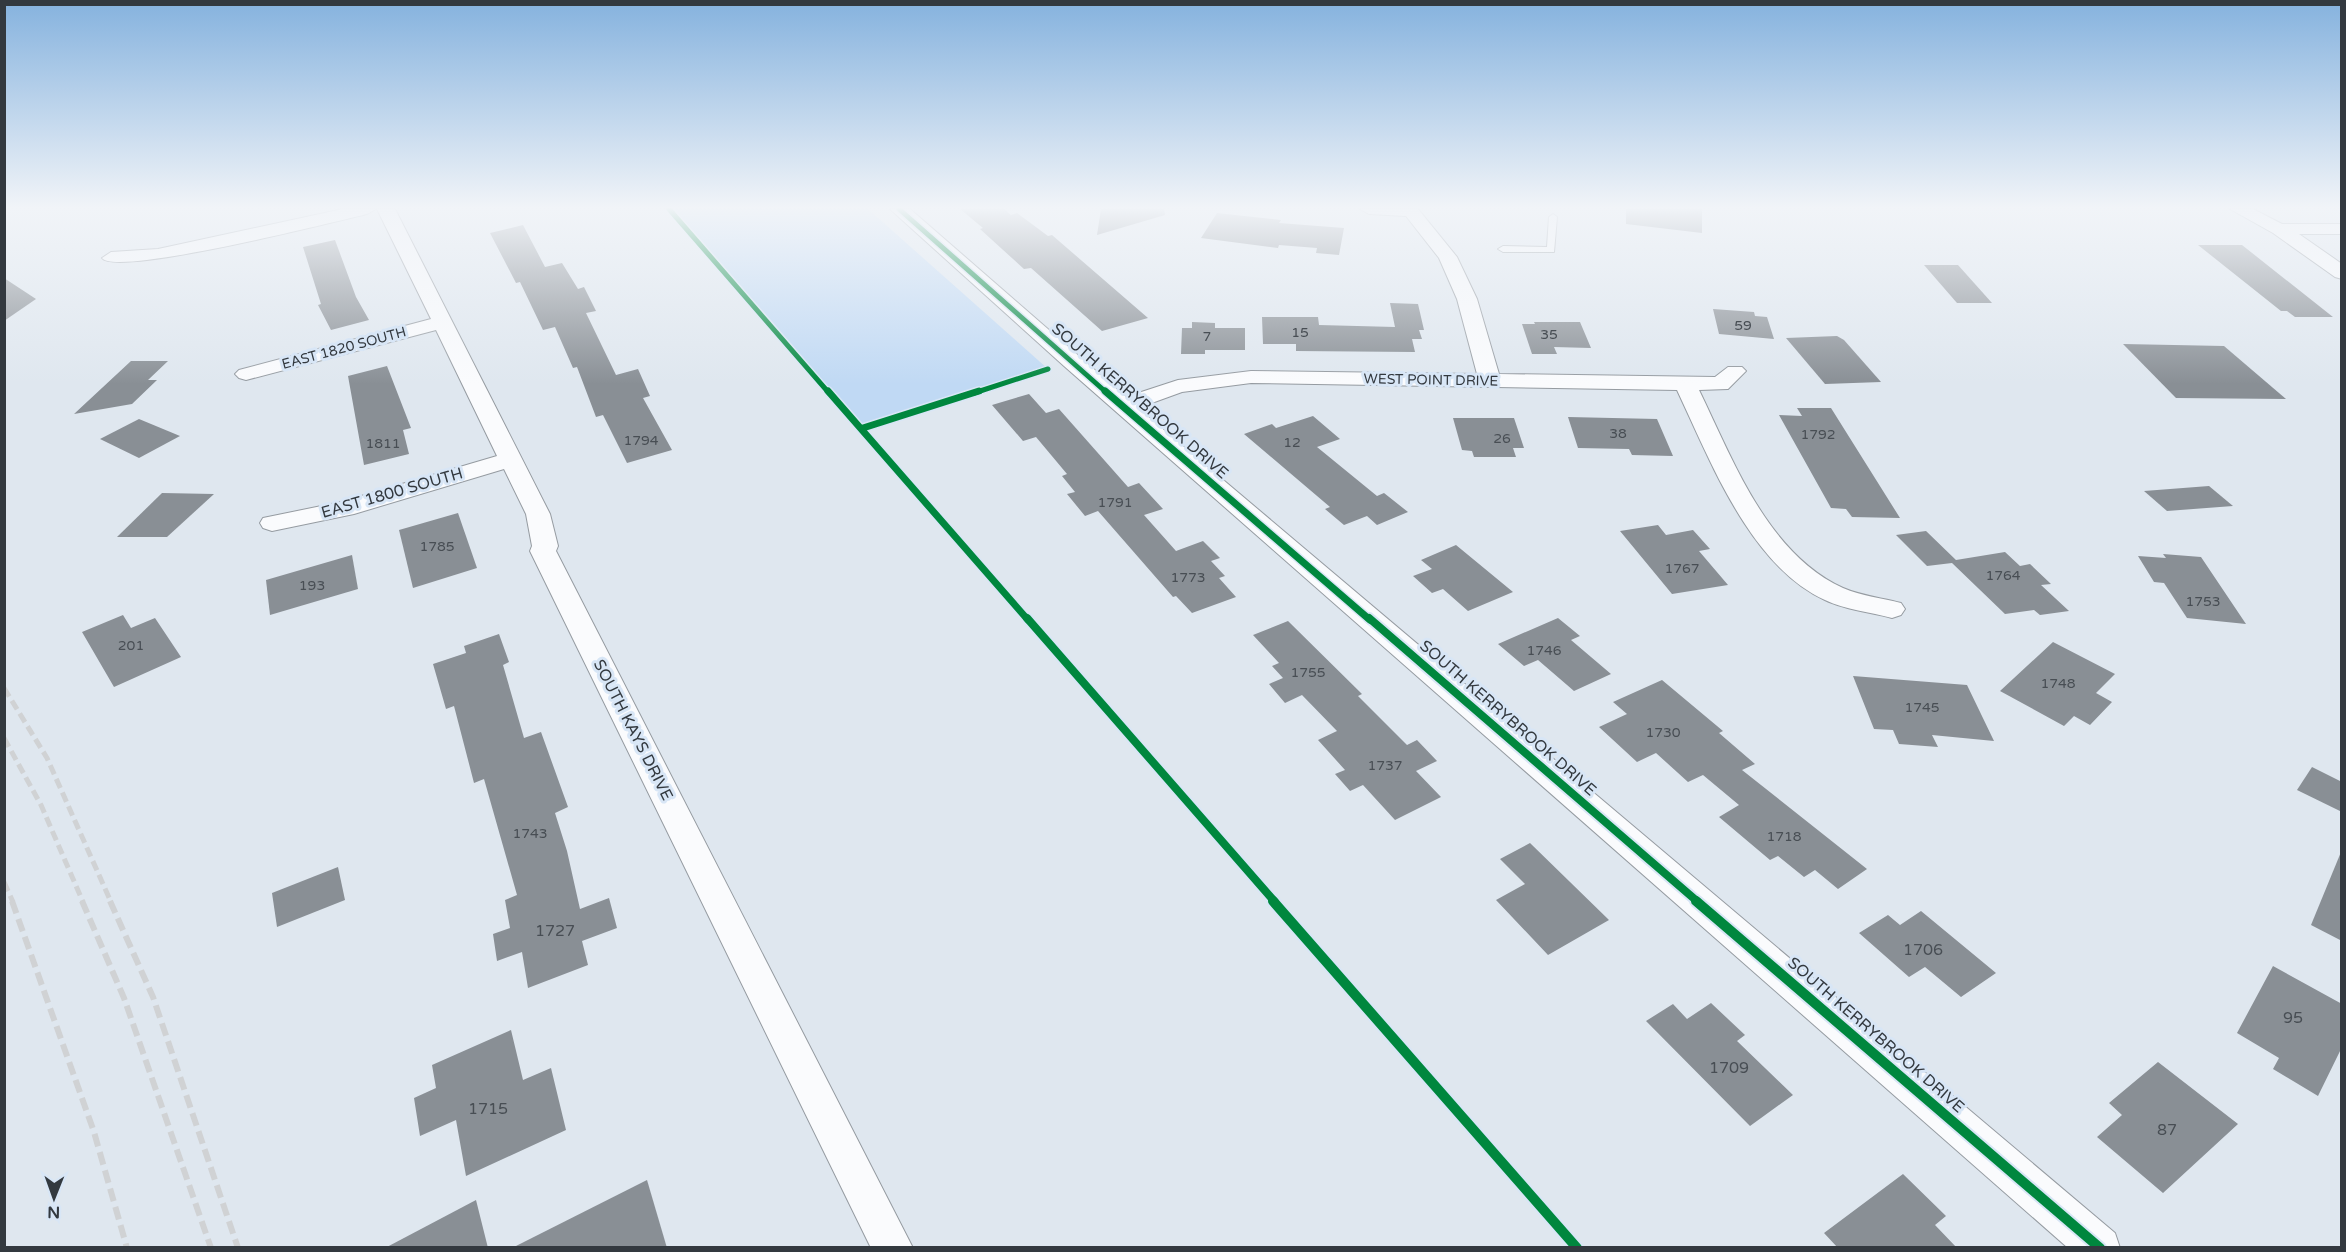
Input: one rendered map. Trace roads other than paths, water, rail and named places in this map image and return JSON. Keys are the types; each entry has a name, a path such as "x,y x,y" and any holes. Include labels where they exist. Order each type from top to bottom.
{"street":[{"name":"SOUTH KAYS DRIVE","path":"415,267 538,514 545,546 543,551 893,1248"},
{"name":"SOUTH KERRYBROOK DRIVE","path":"964,267 2100,1248"},
{"path":"1453,267 1467,299 1490,381"},
{"name":"EAST 1820 SOUTH","path":"246,375 443,322"},
{"name":"WEST POINT DRIVE","path":"1125,405 1178,386 1251,377 1720,384 1735,371"},
{"path":"1685,383 1755,522 1788,563 1833,594 1892,609"},
{"name":"EAST 1800 SOUTH","path":"272,524 345,509 511,459"}],"railway":[{"path":"4,688 47,758 111,902"},
{"path":"4,738 41,805 83,902"},
{"path":"4,882 13,902"},
{"path":"12,901 94,1132 127,1248"},
{"path":"82,901 124,998 211,1248"},
{"path":"110,901 153,997 238,1248"}]}
